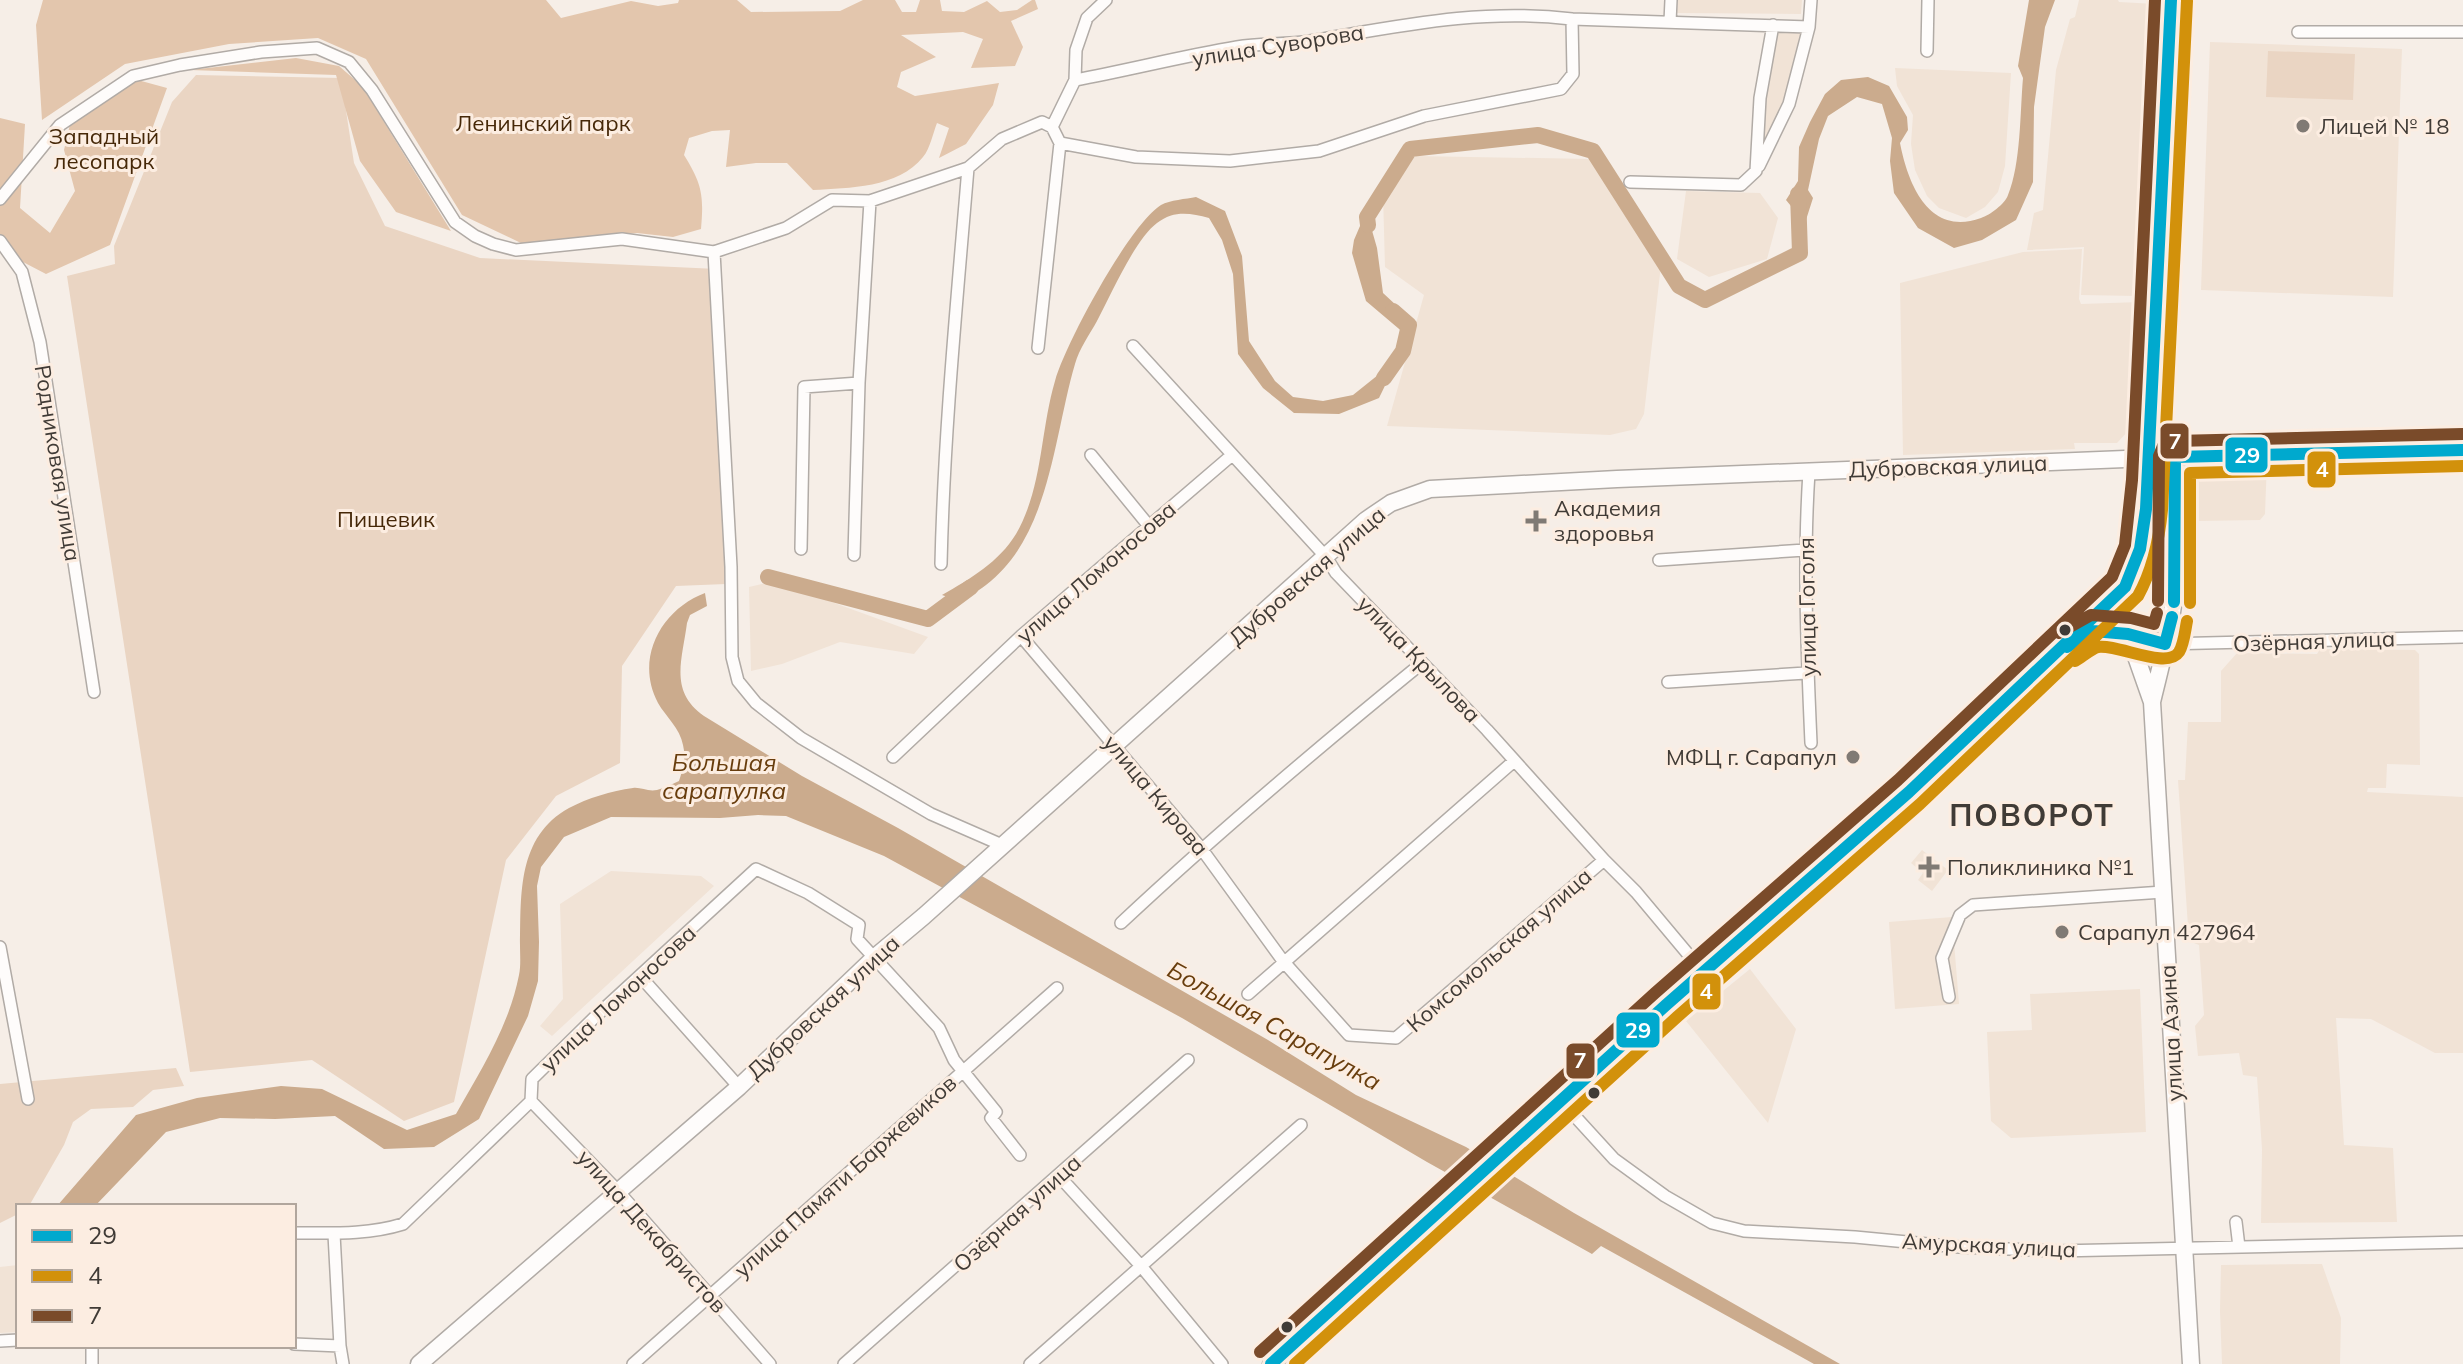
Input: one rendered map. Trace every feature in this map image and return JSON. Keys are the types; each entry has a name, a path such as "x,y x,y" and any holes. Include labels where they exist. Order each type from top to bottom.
{"main road":[{"path":"1271,1364 1703,972 1909,792 2123,590 2139,578 2154,578 2167,586 2173,609 2161,627 2146,631 2132,627 2119,608 2123,590 2135,571 2143,540 2150,458 2171,0"},
{"name":"Дубровская улица","path":"419,1364 739,1087 874,958 1366,520 1391,503 1430,489 2175,457 2463,450"},
{"name":"улица Азина","path":"2175,457 2176,572 2173,609 2152,702 2191,1364"},
{"name":"улица Азина","path":"2122,616 2152,702"},
{"path":"2041,668 2076,640 2093,631 2128,634 2165,644"}],"street":[{"path":"1052,127 1075,80 1076,50 1087,18 1106,0"},
{"path":"1670,22 1671,0"},
{"path":"1630,182 1741,185 1756,171 1789,104 1809,27 1811,0"},
{"path":"1927,51 1928,0"},
{"name":"улица Суворова","path":"1075,80 1241,46 1290,44 1481,15 1809,27"},
{"path":"1060,143 1163,159 1230,161 1319,151 1424,116 1561,89 1573,74 1572,19"},
{"path":"1756,171 1760,98 1773,25"},
{"path":"2298,32 2463,32"},
{"path":"0,199 60,125 133,76 261,52 317,48 349,62 372,90 455,222 475,236 516,250 622,239 714,252 786,228 832,200 870,201 968,168 1002,139 1042,122 1052,127 1060,143 1038,348"},
{"path":"941,564 952,356 968,168"},
{"path":"854,555 859,383 870,201"},
{"name":"Родниковая улица","path":"0,241 22,272 40,342 94,692"},
{"path":"714,252 731,567 732,657 738,681 756,703 801,738 997,849"},
{"name":"улица Крылова","path":"1133,346 1326,557 1336,573 1636,892 1703,972"},
{"path":"801,549 804,387 859,383"},
{"path":"1091,455 1149,526"},
{"name":"улица Ломоносова","path":"893,757 1021,636 1232,455"},
{"name":"улица Гоголя","path":"1809,472 1805,550 1806,673 1811,743"},
{"path":"1659,560 1805,550"},
{"name":"улица Кирова","path":"1021,636 1201,848 1283,961"},
{"name":"Озёрная улица","path":"2165,644 2463,637"},
{"path":"1121,923 1201,848 1313,751 1422,663"},
{"path":"1668,682 1806,673"},
{"path":"1248,994 1514,761"},
{"name":"Комсомольская улица","path":"1283,961 1349,1035 1396,1038 1604,860"},
{"name":"улица Ломоносова","path":"296,1233 386,1230 403,1224 531,1101 532,1079 756,869 808,893 859,925 857,939 874,958"},
{"path":"1949,997 1942,958 1960,915 1973,905 2163,892"},
{"path":"0,947 28,1099"},
{"path":"874,958 939,1028 954,1060 996,1112 991,1118 1020,1155"},
{"path":"640,976 739,1087"},
{"name":"улица Памяти Баржевиков","path":"633,1364 1057,988"},
{"name":"Озёрная улица","path":"844,1364 1188,1060"},
{"name":"улица Декабристов","path":"531,1101 618,1191 770,1364"},
{"name":"Амурская улица","path":"1561,1101 1614,1159 1665,1196 1712,1223 1744,1231 2057,1251 2463,1242"},
{"path":"1030,1364 1301,1125"},
{"path":"1059,1176 1141,1266 1222,1364"},
{"path":"2236,1222 2239,1247"},
{"path":"334,1234 343,1364"},
{"path":"296,1344 340,1346"}],"shaded area":[{"path":"1678,0 1802,0 1801,14 1677,13"},
{"path":"2079,0 2156,4 2137,296 2081,295 2084,247 2027,250 2034,213 2043,210 2056,70 2070,19 2075,17"},
{"path":"1776,31 1801,32 1785,105 1760,156 1763,98"},
{"name":"Лицей № 18","path":"2210,42 2402,49 2393,297 2201,290"},
{"path":"1895,68 2011,73 2005,166 1998,192 1985,207 1966,218 1939,208 1927,196 1915,170 1911,144 1913,115 1897,86"},
{"path":"1415,156 1591,159 1661,265 1644,414 1636,429 1610,435 1387,426 1424,295 1385,267 1383,194"},
{"path":"1686,191 1760,193 1778,218 1767,259 1709,277 1677,259"},
{"path":"2082,249 2081,304 2140,302 2141,417 2117,443 2074,443 2075,449 1903,455 1900,283 2023,252"},
{"path":"2267,461 2265,514 2260,520 2197,521 2199,464"},
{"path":"774,581 928,637 914,654 840,642 782,664 751,671 749,587"},
{"path":"2320,649 2415,650 2419,654 2420,765 2387,764 2386,788 2368,788 2367,792 2463,797 2463,1053 2435,1053 2371,1019 2336,1018 2344,1145 2393,1148 2397,1222 2261,1223 2262,1149 2257,1077 2243,1075 2239,1053 2198,1056 2195,1026 2204,1015 2199,945 2189,941 2178,780 2185,780 2188,722 2221,722 2221,671 2237,653 2317,654"},
{"name":"Поликлиника №1","path":"1922,850 1948,870 1932,891 1918,880 1923,873 1911,863"},
{"path":"611,871 701,876 714,886 552,1036 540,1026 563,999 560,904"},
{"path":"1952,917 1959,1004 1895,1009 1889,922"},
{"path":"1750,969 1796,1029 1768,1123 1686,1021"},
{"path":"2140,989 2146,1132 2011,1138 1991,1121 1987,1032 2032,1030 2030,994"},
{"path":"2322,1264 2341,1318 2340,1364 2222,1364 2221,1265"},
{"path":"16,1265 16,1332 0,1333 0,1267"}],"green space":[{"name":"Ленинский парк","path":"43,0 546,0 561,18 631,1 658,6 678,3 679,0 737,0 751,12 840,11 863,0 895,0 902,12 916,12 920,0 940,0 942,11 964,12 987,1 1000,12 1017,10 1032,0 1035,0 1038,9 1011,21 1023,47 1015,66 971,68 983,39 963,32 901,35 936,57 901,72 897,87 915,96 999,83 993,105 966,144 939,158 949,128 937,123 925,154 900,175 872,184 813,190 787,163 726,167 730,130 712,131 689,138 684,155 700,190 701,229 673,237 637,233 523,244 462,215 366,59 318,38 229,44 125,64 42,120 36,25"},
{"path":"2268,51 2355,54 2353,100 2266,97"},
{"path":"296,58 339,66 362,86 451,231 396,212 360,161 336,75 190,70"},
{"name":"Пищевик","path":"196,75 341,78 354,163 385,226 480,258 717,269 726,584 676,586 622,666 620,763 556,796 506,860 454,1102 404,1121 312,1060 190,1072 67,276 115,264 114,246 172,102"},
{"name":"Западный лесопарк","path":"134,79 167,88 110,245 46,274 0,250 0,118 25,124 20,208 50,233 75,191 64,150 70,124"},
{"path":"176,1068 184,1086 153,1090 133,1107 91,1109 73,1122 64,1145 30,1204 16,1204 16,1215 0,1223 0,1084"}],"water":[{"path":"2029,0 2055,0 2045,27 2034,107 2033,182 2016,220 1982,240 1954,248 1918,228 1894,193 1890,161 1892,138 1882,104 1857,97 1828,116 1819,139 1808,190 1813,198 1805,223 1786,200 1798,181 1799,147 1825,94 1841,80 1868,77 1889,86 1907,117 1908,130 1900,143 1915,190 1924,203 1948,220 1963,222 1985,217 2001,205 2012,182 2018,153 2023,78 2018,66"},
{"path":"1196,197 1225,211 1242,256 1249,341 1275,381 1293,397 1323,401 1353,395 1398,359 1379,398 1339,414 1294,413 1263,388 1238,354 1233,274 1222,240 1209,218 1182,214 1163,219 1140,241 1079,353 1047,483 1024,540 1007,565 981,589 960,597 942,595 992,561 1016,534 1031,497 1050,400 1061,364 1116,259 1148,216 1161,205"},
{"path":"1369,205 1379,209 1371,227 1383,293 1411,319 1405,334 1366,301 1352,253 1354,240"},
{"name":"Большая сарапулка","path":"705,593 707,606 690,615 680,674 686,696 704,716 802,776 1268,1040 1356,1095 1466,1147 1574,1213 1840,1364 1814,1364 1601,1246 1592,1254 1427,1162 1182,1018 884,856 786,816 611,817 564,837 541,867 537,886 538,981 528,1016 479,1119 434,1147 384,1149 335,1116 220,1118 166,1132 97,1204 59,1204 136,1115 197,1098 281,1086 322,1089 407,1130 456,1114 493,1047 514,994 520,968 525,868 540,834 552,820 584,801 633,788 657,790 679,781 684,763 683,745 676,728 658,703 651,686 649,669 656,637 676,611"}],"waterway":[{"name":"Большая Сарапулка","path":"1368,225 1367,217 1410,149 1538,135 1593,151 1679,286 1705,300 1800,253 1798,194"},
{"name":"Большая Сарапулка","path":"1384,378 1403,351 1409,325 1393,311"},
{"name":"Большая Сарапулка","path":"768,577 928,619 971,587"}],"transit line":[{"name":"7","path":"1260,1352 1655,993 1898,780 2112,577 2125,545 2132,480 2155,0"},
{"name":"29","path":"1271,1364 1666,1005 1909,792 2125,587 2140,549 2146,509 2171,0"},
{"name":"4","path":"1295,1364 1677,1017 1920,804 2138,596 2148,576 2162,510 2187,1"},
{"name":"7","path":"2158,601 2159,456 2163,446 2175,441 2463,434"},
{"name":"29","path":"2174,602 2175,457 2463,450"},
{"name":"4","path":"2190,603 2190,473 2463,466"},
{"name":"7","path":"2059,633 2091,615 2131,618 2154,624 2157,613"},
{"name":"29","path":"2067,647 2093,631 2128,634 2165,644 2172,617"},
{"name":"4","path":"2075,661 2098,647 2153,658 2173,657 2181,649 2187,621"}],"place":[{"name":"Лицей № 18","path":"2303,126"},
{"name":"Академия здоровья","path":"1536,521"},
{"name":"МФЦ г. Сарапул","path":"1853,757"},
{"name":"Поликлиника №1","path":"1929,867"},
{"name":"Сарапул 427964","path":"2062,932"}],"district":[{"name":"ПОВОРОТ","path":"2032,816"}]}
